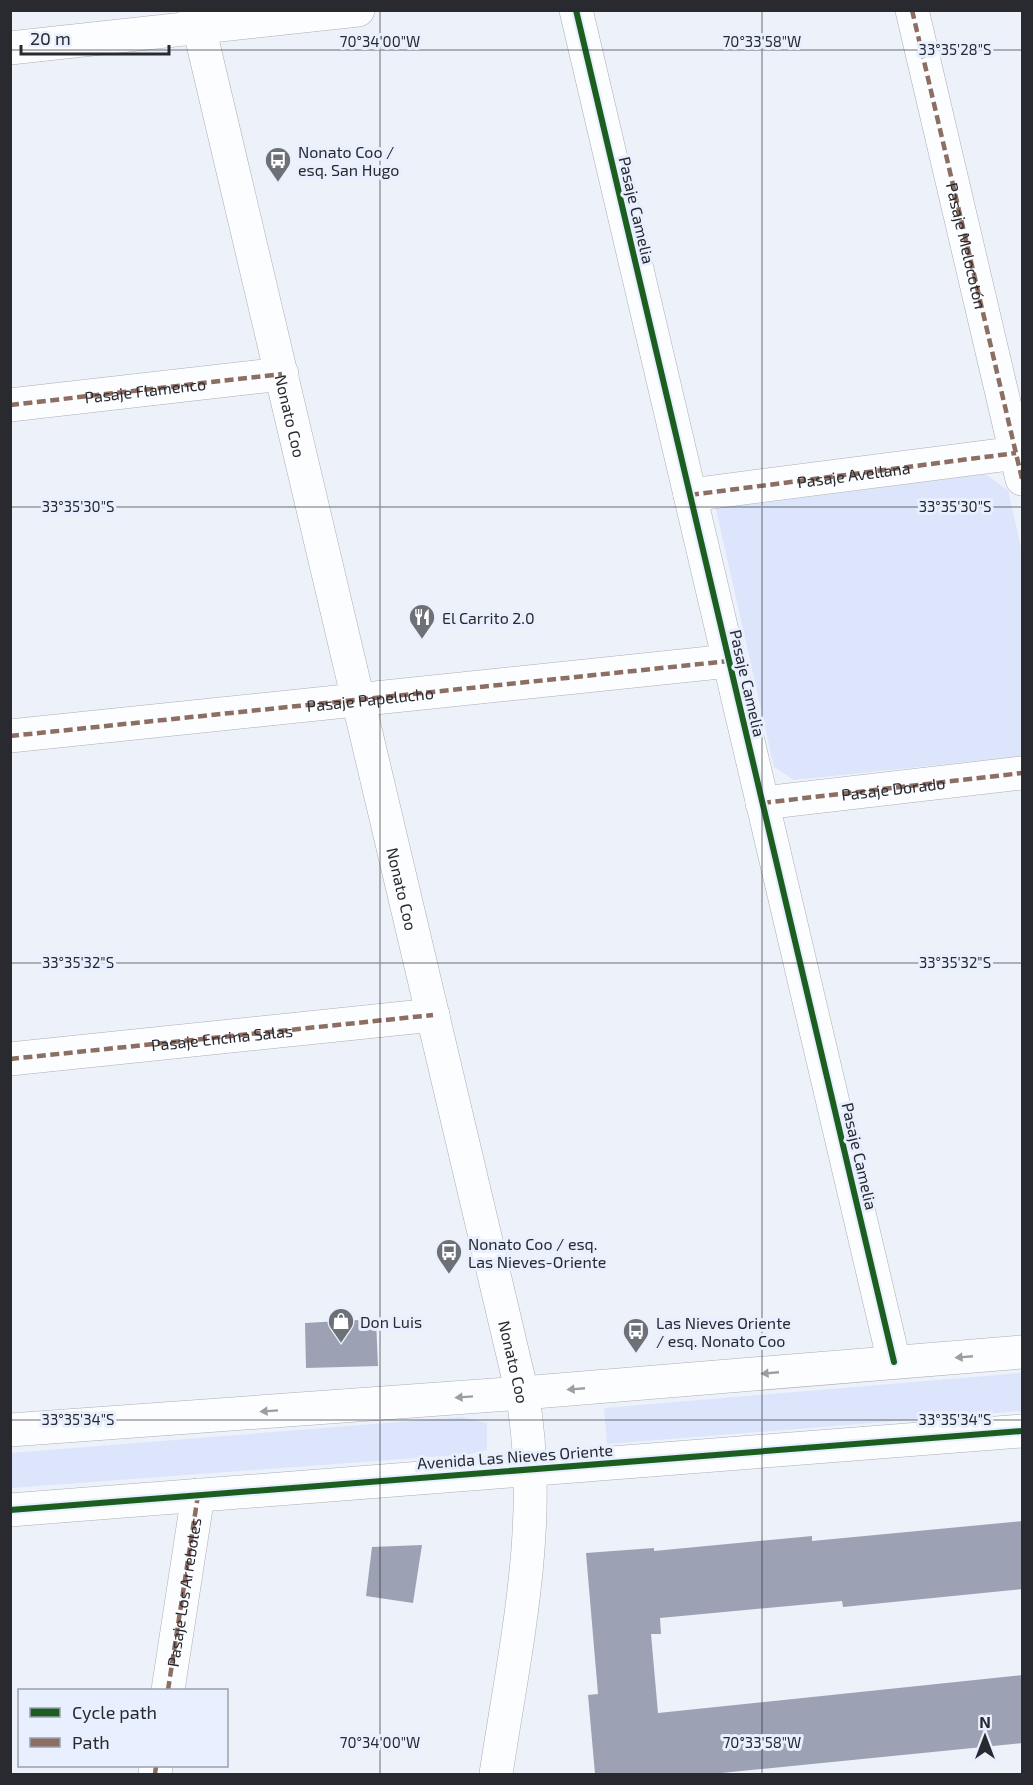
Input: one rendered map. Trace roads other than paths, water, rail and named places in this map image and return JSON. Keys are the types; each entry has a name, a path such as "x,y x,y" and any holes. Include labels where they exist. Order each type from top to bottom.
{"street":[{"path":"10,48 197,19 358,10"},
{"name":"Pasaje Camelia","path":"576,10 894,1362"},
{"name":"Pasaje Melocotón","path":"912,10 1019,466"},
{"name":"Nonato Coo","path":"197,19 522,1393 532,1468 531,1534 496,1774"},
{"name":"Pasaje Flamenco","path":"10,405 282,374"},
{"name":"Pasaje Avellana","path":"690,495 1019,466"},
{"name":"Pasaje Papelucho","path":"10,736 729,661"},
{"name":"Pasaje Dorado","path":"762,803 1023,773"},
{"name":"Pasaje Encina Salas","path":"10,1059 433,1015"},
{"path":"10,1430 522,1393 1023,1352"},
{"name":"Avenida Las Nieves Oriente","path":"10,1510 1023,1431"},
{"name":"Pasaje Los Arreboles","path":"168,1689 198,1495"}],"place":[{"name":"Nonato Coo / esq. San Hugo","path":"278,183"},
{"name":"El Carrito 2.0","path":"422,640"},
{"name":"Nonato Coo / esq. Las Nieves-Oriente","path":"449,1275"},
{"name":"Don Luis","path":"341,1344"},
{"name":"Las Nieves Oriente / esq. Nonato Coo","path":"636,1354"}]}
